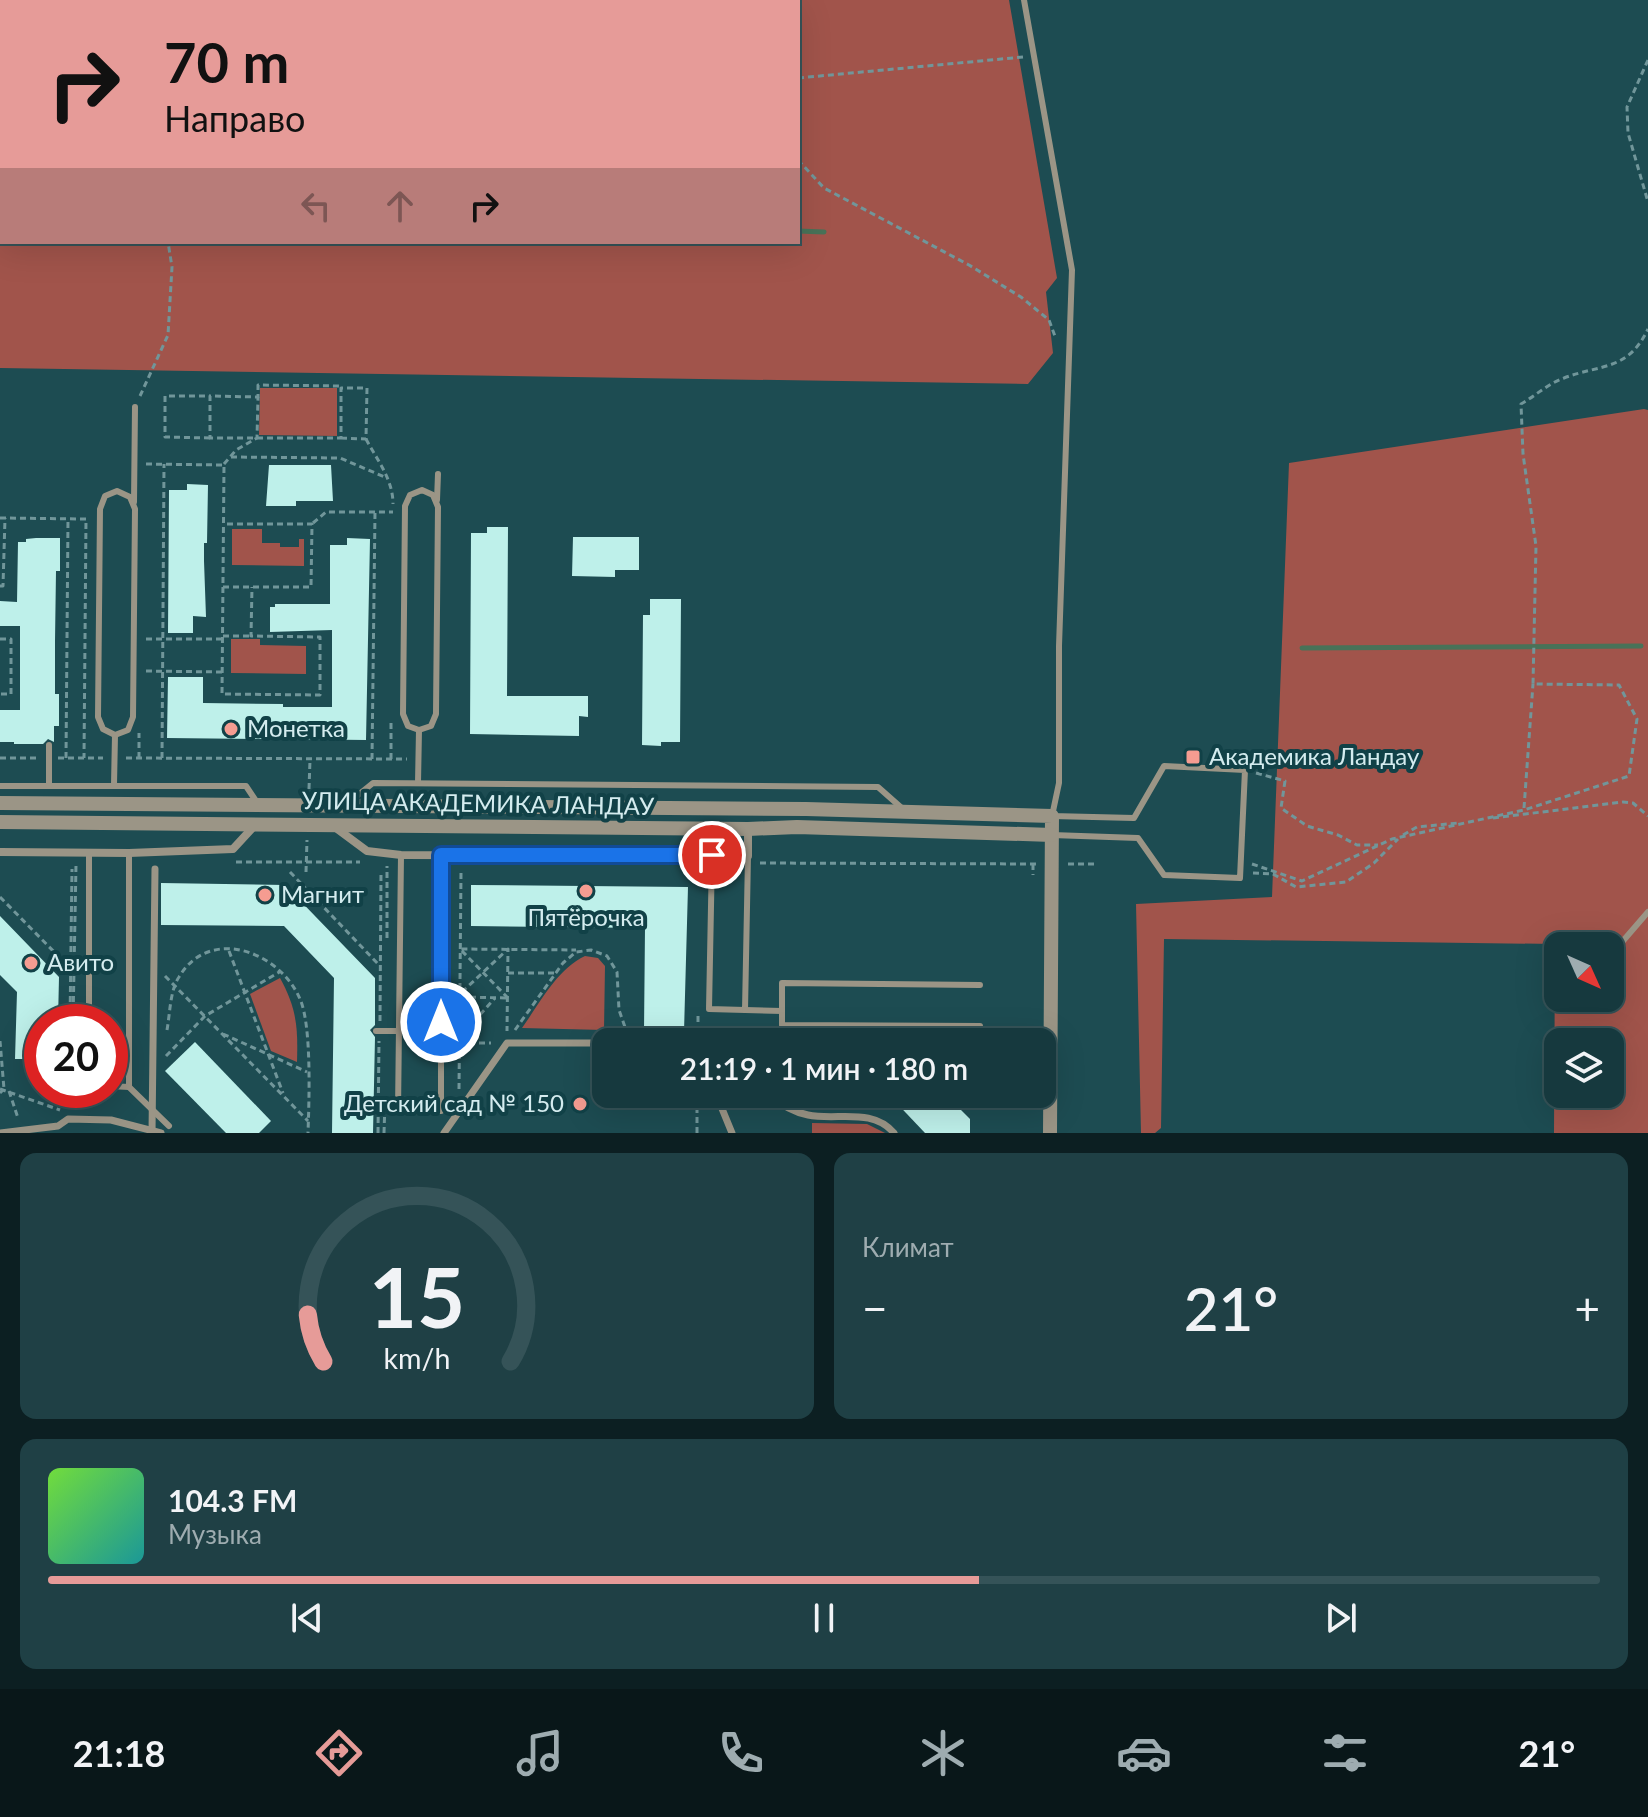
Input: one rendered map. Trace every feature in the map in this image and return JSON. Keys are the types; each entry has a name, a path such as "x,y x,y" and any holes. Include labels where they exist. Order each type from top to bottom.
{"street":[{"name":"УЛИЦА АКАДЕМИКА ЛАНДАУ","path":"0,803 347,804 1052,816"},
{"path":"1050,1133 1052,816"},
{"name":"УЛИЦА АКАДЕМИКА ЛАНДАУ","path":"0,822 797,827 1052,835"},
{"path":"0,852 129,853 233,849 256,824"},
{"path":"332,825 367,851 401,855 748,856 748,829"},
{"path":"152,1132 155,869"},
{"path":"444,1133 507,1043 592,1043"},
{"path":"722,1108 732,1133"},
{"path":"785,1108 808,1116 866,1117 888,1125 894,1133"},
{"path":"0,1133 58,1126 70,1119 111,1120 161,1133"}],"lane":[{"path":"1024,0 1072,270 1059,646 1059,783 1052,816 1134,818 1164,766 1245,770 1240,878 1164,875 1138,838 1052,835"},
{"path":"134,502 117,491 105,496 100,509 98,717 103,729 115,735 128,730 133,717 135,407"},
{"path":"437,500 428,491 415,491 405,506 403,714 408,726 419,730 431,726 436,714 438,474"},
{"path":"418,783 419,730"},
{"path":"114,785 115,735"},
{"path":"49,745 49,786"},
{"path":"347,804 373,783 878,787 907,812"},
{"path":"0,786 246,786 258,804"},
{"path":"89,852 89,1004"},
{"path":"129,853 129,1087 169,1126"},
{"path":"401,855 398,1112 441,1111 441,855"},
{"path":"712,855 709,1009 782,1011"},
{"path":"745,1010 748,856"},
{"path":"1624,940 1648,912"},
{"path":"980,985 782,983 782,1025 980,1026"},
{"path":"378,1031 401,1031"}],"path":[{"path":"800,78 1034,56"},
{"path":"1648,60 1627,107 1628,133 1648,202"},
{"path":"800,162 824,188 969,265 1021,297 1049,320 1057,339"},
{"path":"135,407 168,335 172,267 168,244"},
{"path":"1524,810 1533,684 1536,546 1523,454 1521,404 1563,378 1607,368 1627,357 1648,329"},
{"path":"224,524 312,524 326,512 393,512 393,491 389,479 366,439 367,388 258,385 257,438"},
{"path":"341,388 341,438"},
{"path":"258,397 165,396 165,437 366,439"},
{"path":"210,396 210,438"},
{"path":"140,639 222,638 251,636 320,637 320,695 222,694 222,638 224,524 224,465 236,450 257,438"},
{"path":"231,457 340,458 389,479"},
{"path":"142,464 224,465"},
{"path":"162,758 164,464"},
{"path":"372,759 375,512"},
{"path":"0,586 3,586 2,518 86,519 84,758"},
{"path":"66,758 68,519"},
{"path":"223,587 311,587 312,524"},
{"path":"251,636 252,587"},
{"path":"0,639 11,639 11,694 0,694"},
{"path":"140,671 222,672"},
{"path":"1241,861 1302,881 1392,839 1524,810 1629,776 1637,719 1619,685 1533,684"},
{"path":"391,713 391,759"},
{"path":"0,758 418,760"},
{"path":"1245,770 1285,781 1281,808 1307,826 1338,835 1357,845 1379,845 1417,827 1623,802 1633,803 1648,816"},
{"path":"1251,873 1273,874 1296,887 1346,882 1374,863 1401,836"},
{"path":"72,1004 76,861"},
{"path":"1033,864 1033,875"},
{"path":"71,1004 72,869"},
{"path":"290,872 380,966"},
{"path":"378,1133 381,872"},
{"path":"458,1115 461,873"},
{"path":"0,897 71,969"},
{"path":"166,1032 177,979 192,960 211,949 243,949 266,958 289,978 301,1000 307,1021 308,1133"},
{"path":"229,949 284,1097"},
{"path":"460,949 591,950 607,956 617,972 619,1010 627,1028"},
{"path":"460,949 508,998"},
{"path":"460,996 508,949"},
{"path":"507,1043 508,949"},
{"path":"507,1043 555,973 576,952 591,950"},
{"path":"152,963 308,1121"},
{"path":"163,1047 160,1062 205,1016 281,971"},
{"path":"508,973 555,973"},
{"path":"460,996 508,998"},
{"path":"459,1040 495,998"},
{"path":"222,1033 307,1072"},
{"path":"459,1040 507,1043"},
{"path":"0,1041 3,1090 22,1130"},
{"path":"3,1090 60,1110 70,1119"},
{"path":"70,1119 71,1108"},
{"path":"697,1108 697,1133"}],"shaded area":[{"path":"800,0 1009,0 1057,278 1046,292 1053,353 1028,384 0,368 0,244 800,244"},
{"path":"260,388 337,388 337,436 259,435"},
{"path":"1648,410 1648,1133 1554,1133 1554,1108 1624,1108 1624,1028 1555,1028 1555,1012 1624,1012 1624,932 1544,932 1544,944 1164,939 1161,1128 1155,1133 1141,1133 1136,904 1272,897 1289,463"},
{"path":"232,529 262,529 262,543 280,543 280,547 299,547 299,539 304,539 304,566 232,565"},
{"path":"231,639 260,639 260,645 306,646 306,674 231,673"},
{"path":"585,956 598,958 605,966 604,1028 522,1028 558,978"},
{"path":"280,978 295,1019 297,1062 271,1051 250,994"},
{"path":"812,1123 867,1124 885,1133 812,1133"}],"building":[{"path":"269,465 331,465 333,501 296,501 296,506 266,506"},
{"path":"187,484 208,485 207,543 204,543 206,617 193,616 193,633 168,633 169,490 187,490"},
{"path":"487,527 508,527 507,696 588,696 588,717 579,716 579,736 470,734 471,533 487,533"},
{"path":"573,537 639,537 639,570 615,570 615,577 572,576"},
{"path":"60,538 55,641 55,694 59,694 59,726 54,726 54,742 48,739 43,744 14,744 0,742 0,710 20,710 20,626 0,626 0,601 17,602 18,542"},
{"path":"347,538 370,539 366,740 167,738 168,677 203,677 203,703 332,707 332,630 270,632 270,607 275,607 275,604 330,604 330,545 347,545"},
{"path":"650,599 681,599 680,742 661,742 661,746 642,745 643,615 650,615"},
{"path":"161,883 285,885 375,978 375,1025 370,1030 375,1037 373,1133 332,1133 334,978 284,926 161,925"},
{"path":"471,885 688,887 684,1028 644,1028 645,928 471,926"},
{"path":"0,916 59,977 58,1004 24,1004 24,1059 15,1059 17,992 0,975"},
{"path":"195,1042 271,1121 259,1133 226,1133 165,1071"},
{"path":"901,1108 959,1108 970,1119 970,1133 925,1133"}],"waterway":[{"path":"800,231 824,232"},
{"path":"1302,648 1641,646"}],"place":[{"name":"Монетка","path":"231,729"},
{"name":"Академика Ландау","path":"1193,757"},
{"name":"Пятёрочка","path":"586,891"},
{"name":"Магнит","path":"265,895"},
{"name":"Авито","path":"31,963"},
{"name":"Детский сад № 150","path":"580,1104"}],"route":[{"path":"441,1022 441,855 712,855"}]}
